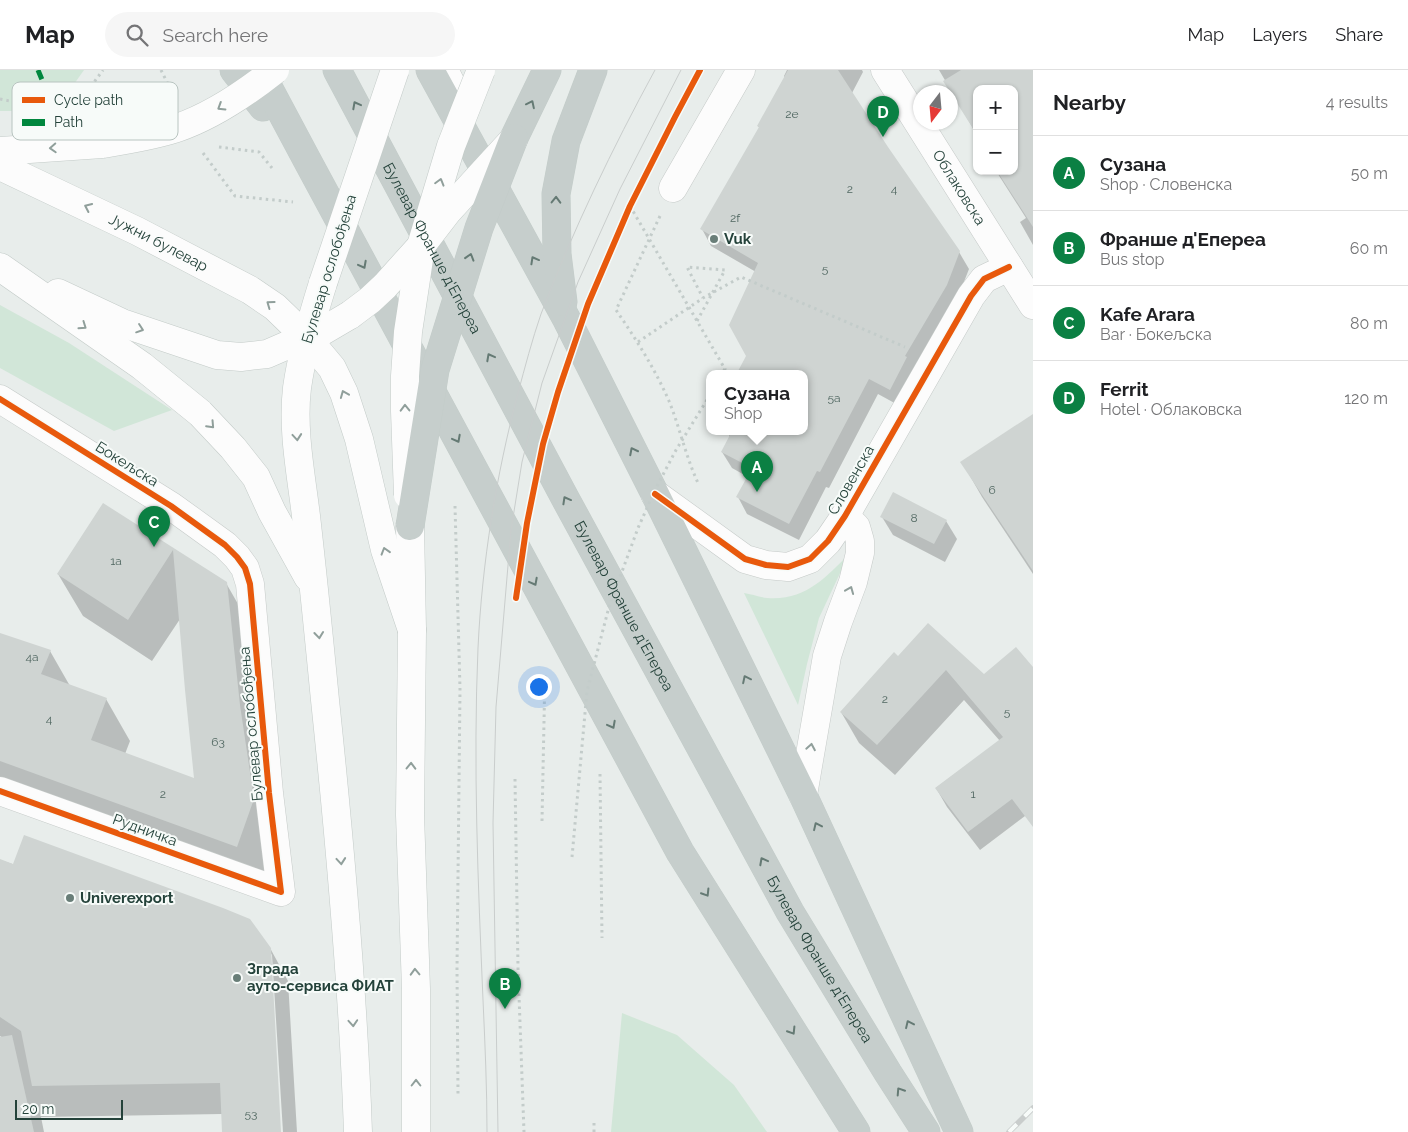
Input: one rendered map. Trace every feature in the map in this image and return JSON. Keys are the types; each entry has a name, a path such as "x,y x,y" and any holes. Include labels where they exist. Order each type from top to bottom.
{"highway":[{"path":"234,70 307,160"},
{"path":"259,70 680,852 856,1132"},
{"name":"Булевар Франше д'Епереа","path":"337,70 565,498 790,912 926,1132"},
{"path":"430,70 566,318 655,494 802,795 959,1132"},
{"path":"410,526 435,370 479,228 514,138 548,70"},
{"path":"566,318 557,254 556,194 566,141 593,70"}],"main road":[{"path":"178,128 214,111 259,83 275,70"},
{"name":"Булевар ослобођења","path":"358,1132 350,974 337,812 296,431 297,388 306,336 322,283 395,70"},
{"path":"416,1132 416,989 410,815 412,630 405,376 408,332 421,246 451,146 481,70"},
{"path":"674,188 741,70"},
{"name":"Облаковска","path":"885,70 1033,305"},
{"path":"0,267 122,323 217,355 241,357 267,354 306,336 320,332 350,315 370,300 421,246 448,211 514,138"},
{"path":"0,151 102,144 126,140"},
{"name":"Јужни булевар","path":"0,166 137,231 250,290 275,307 306,336 332,368 344,393 359,439 385,550 412,630"},
{"path":"0,267 142,366 200,413 256,476 272,512 314,587"},
{"name":"Словенска","path":"655,494 745,559 766,565 788,567 810,559 828,542 844,516 971,296 984,279 1008,267"},
{"name":"Бокељска","path":"0,399 172,506 225,545 237,557"},
{"name":"Словенска","path":"802,795 827,656 854,582 860,553 860,541 856,527 844,516"},
{"name":"Булевар ослобођења","path":"237,557 245,568 250,584 269,793 281,892"},
{"name":"Рудничка","path":"0,791 281,892"}],"lane":[{"path":"452,70 460,86 452,111"}],"path":[{"path":"94,82 103,70"},
{"path":"214,146 259,152 277,174"},
{"path":"674,188 616,310 638,342 669,401 701,489"},
{"path":"626,215 634,198"},
{"path":"630,206 724,370"},
{"path":"696,322 725,270 687,268 703,298"},
{"path":"638,342 703,298 741,277 934,360"},
{"path":"572,857 587,692 609,607 638,528 656,488 676,450 706,401"},
{"path":"455,506 460,689 457,969 458,1094"},
{"path":"542,821 545,666"},
{"path":"514,779 524,1132"},
{"path":"594,1121 594,1132"}],"green space":[{"path":"0,70 84,70 76,82 12,82 12,111 0,111"},
{"path":"0,305 69,343 172,410 114,431 0,368"},
{"path":"849,554 819,618 798,705 744,593 767,598 780,598 803,592 823,579"},
{"path":"622,1013 677,1035 734,1085 767,1132 611,1132"}],"building":[{"path":"788,70 838,70 888,147 960,251 947,285 905,356 907,357 890,390 869,379 820,472 817,471 789,524 736,497 752,468 721,452 730,435 808,435 808,370 739,370 746,356 729,325 758,263 700,229 759,127 757,126"},
{"path":"961,70 1033,70 1033,227 1000,175 1018,175 1018,85 973,85 973,129 958,105 958,85 946,85 943,81"},
{"path":"1033,414 1033,571 960,462"},
{"path":"893,492 947,520 934,544 880,517"},
{"path":"103,503 227,582 240,705 254,799 237,847 0,761 0,633 51,650 41,674 107,698 91,740 194,778 173,550 128,620 57,574"},
{"path":"928,623 984,674 1016,647 1033,667 1033,827 1012,799 968,832 935,788 1003,737 946,670 877,745 840,712 894,652 898,656"},
{"path":"24,835 250,919 271,948 281,1132 222,1132 220,1083 32,1086 21,1031 0,1017 0,859 13,864"},
{"path":"12,1035 34,1132 0,1132 0,1037"}],"tram line":[{"path":"487,1132 478,868 476,736 480,616 491,520 510,424 541,314 594,190 655,70"},
{"path":"498,1132 493,823 496,707 511,530 522,462 542,383 578,282 620,189 681,70"}],"railway":[{"path":"1009,1132 1033,1108"}],"marked path":[{"path":"38,70 43,82"}],"cycle path":[{"path":"516,598 527,523 543,444 558,392 588,304 630,206 700,70"},
{"path":"655,494 745,559 766,565 788,567 810,559 828,541 845,516 971,296 984,279 1009,267"},
{"path":"0,399 171,506 225,545 245,568 250,584 269,793 281,892 0,791"}],"place":[{"name":"Ferrit","path":"883,137"},
{"name":"Vuk","path":"714,239"},
{"name":"Сузана","path":"757,492"},
{"name":"Kafe Arara","path":"154,547"},
{"name":"Univerexport","path":"70,898"},
{"name":"Зграда ауто-сервиса ФИАТ","path":"237,978"},
{"name":"Франше д'Епереа","path":"505,1009"}]}
